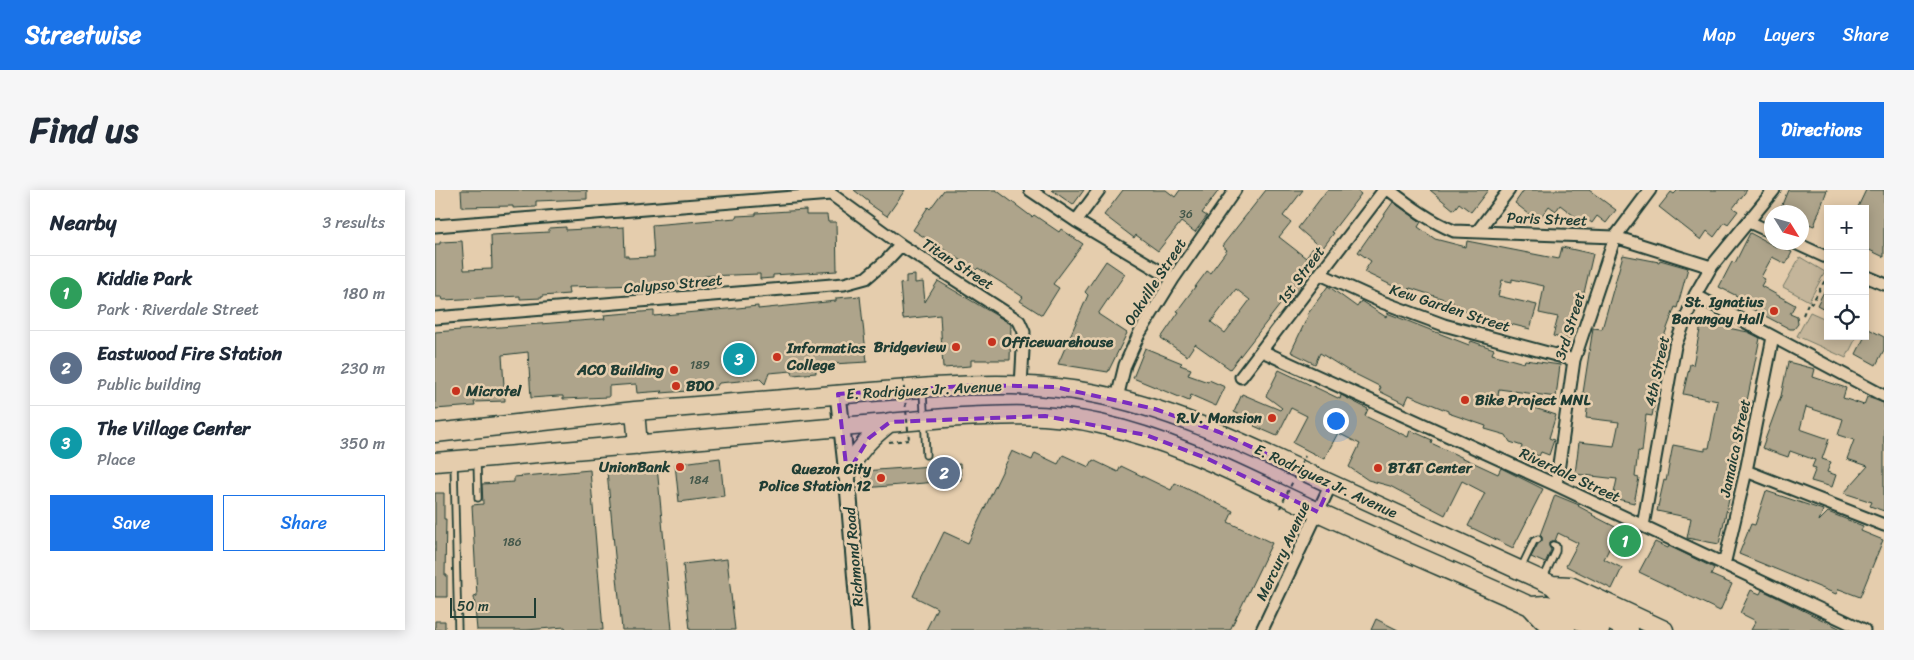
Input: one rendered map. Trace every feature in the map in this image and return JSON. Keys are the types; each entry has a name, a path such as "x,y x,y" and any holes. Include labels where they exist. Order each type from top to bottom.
{"main road":[{"name":"E. Rodriguez Jr. Avenue","path":"435,433 635,411 838,394 980,384 1055,387 1117,398 1155,409 1219,432 1520,571 1547,583 1570,586 1664,630"},
{"path":"635,411 638,445"},
{"name":"E. Rodriguez Jr. Avenue","path":"435,462 924,419 987,419 1045,416 1098,423 1146,435 1206,458 1318,512 1530,606 1543,620 1566,630"},
{"path":"853,465 869,438 890,422"},
{"path":"1547,583 1564,605 1600,630"},
{"path":"1530,606 1564,605 1629,630"}],"street":[{"path":"1029,190 1076,221 1173,279"},
{"path":"1076,221 1099,190"},
{"name":"Oakville Street","path":"1117,398 1125,365 1139,335 1173,279 1235,190"},
{"name":"1st Street","path":"1241,377 1384,190"},
{"name":"Paris Street","path":"1389,190 1437,224 1454,231 1576,234 1615,237 1711,267"},
{"path":"1477,232 1509,190"},
{"name":"3rd Street","path":"1556,485 1574,360 1615,237 1651,190"},
{"name":"4th Street","path":"1643,526 1675,346 1695,294 1711,267 1774,190"},
{"path":"435,226 830,192"},
{"name":"Titan Street","path":"830,192 901,245 1019,321 1024,332 1021,386"},
{"path":"1749,222 1764,229"},
{"name":"Calypso Street","path":"435,318 844,284 866,278 901,245"},
{"path":"1809,249 1824,256"},
{"name":"Kew Garden Street","path":"1321,274 1382,302 1444,325 1574,360"},
{"path":"1869,278 1884,284"},
{"path":"1695,294 1884,396"},
{"name":"Jamaica Street","path":"1724,565 1746,471 1773,337"},
{"name":"Riverdale Street","path":"1262,351 1556,485 1864,630"},
{"name":"Richmond Road","path":"838,394 842,426 853,465 860,630"},
{"path":"1746,471 1884,525"},
{"name":"Mercury Avenue","path":"1263,630 1331,484"}],"lane":[{"path":"923,388 926,455"},
{"path":"477,459 478,498"},
{"path":"454,461 458,630"},
{"path":"1520,571 1533,541 1538,539"},
{"path":"1547,583 1556,551 1556,546 1553,545"}],"path":[{"path":"1803,315 1809,301 1812,303 1824,282"},
{"path":"884,443 909,440 903,379"},
{"path":"1280,508 1305,456"}],"highlighted area":[{"path":"980,385 1055,387 1155,409 1219,432 1331,484 1318,512 1206,458 1146,435 1045,416 890,422 869,438 847,474 838,394"}],"shaded area":[{"path":"1800,257 1824,271 1809,301 1783,287"},
{"path":"1810,312 1824,318 1824,340 1855,340 1846,358 1797,336"},
{"path":"1625,524 1638,530 1625,558 1612,552"}],"building":[{"path":"461,190 587,190 587,199 536,201 536,207 462,207"},
{"path":"854,190 905,190 887,216 868,203"},
{"path":"944,190 996,190 1032,217 1034,215 1059,232 1061,229 1083,244 1053,284 1059,288 1042,315 1020,301 1023,297 1002,283 978,268 976,270 956,257 955,259 913,230 928,207 930,209"},
{"path":"1052,190 1084,190 1073,205"},
{"path":"1123,190 1166,190 1175,197 1180,190 1219,190 1202,213 1207,216 1195,232 1181,222 1158,251 1136,235 1134,238 1104,215"},
{"path":"1266,190 1303,190 1283,216 1291,222 1279,237 1306,258 1315,245 1323,251 1299,284 1301,286 1294,296 1290,292 1230,369 1195,344 1187,356 1161,338 1179,312 1177,311 1207,271 1210,273 1227,250 1222,246","holes":["1236,289 1250,300 1225,333 1211,322"]},
{"path":"1327,190 1356,190 1361,194 1332,232 1334,233 1322,249 1298,228"},
{"path":"1430,190 1488,190 1471,212 1459,203 1454,210"},
{"path":"1524,190 1589,190 1616,210 1606,223 1597,216 1592,223 1585,218 1582,222 1560,205 1556,211 1549,206 1538,221 1515,203"},
{"path":"1678,190 1747,190 1733,208 1738,211 1728,224 1725,222 1714,237 1707,231 1701,240 1659,207 1671,192 1674,194"},
{"path":"1788,190 1827,190 1814,226 1809,224 1809,205 1782,205"},
{"path":"1866,190 1884,190 1884,257 1869,250 1869,205 1859,205"},
{"path":"1393,202 1421,222 1418,227 1435,239 1466,247 1467,241 1559,259 1562,247 1593,254 1584,293 1579,292 1572,334 1569,340 1553,336 1558,317 1539,313 1544,286 1512,279 1512,282 1502,280 1498,296 1537,305 1530,329 1506,323 1505,328 1493,325 1494,321 1452,307 1453,302 1410,288 1406,297 1392,289 1393,286 1364,272 1371,261 1358,252"},
{"path":"806,210 806,215 827,215 828,222 836,222 837,271 773,275 773,278 760,279 760,274 704,276 704,282 678,284 568,287 569,294 542,296 542,298 520,299 520,296 443,300 442,297 435,297 435,244 440,244 440,242 462,241 464,270 492,269 491,235 549,232 549,228 566,227 566,230 624,227 625,256 628,256 628,258 654,257 652,225 736,218 736,216 756,215 756,213"},
{"path":"1750,233 1764,240 1764,250 1788,250 1792,252 1786,264 1772,257 1761,277 1765,279 1761,286 1795,305 1790,314 1797,317 1798,324 1794,329 1790,329 1750,308 1753,304 1719,287 1732,262 1735,263"},
{"path":"1623,255 1659,262 1660,260 1688,268 1677,308 1675,307 1660,347 1655,377 1659,378 1652,416 1646,415 1642,452 1638,451 1635,477 1639,478 1634,503 1613,498 1617,479 1575,474 1579,442 1614,446 1619,422 1586,418 1589,394 1583,393 1593,328 1602,329"},
{"path":"1106,261 1125,274 1098,314 1127,333 1108,372 1058,364 1088,295 1085,292"},
{"path":"915,275 915,283 923,282 925,302 938,281 1011,324 1010,360 971,360 971,366 943,368 940,315 903,319 900,284 906,283 906,276"},
{"path":"1328,286 1357,307 1361,301 1386,317 1387,313 1469,345 1471,341 1494,349 1492,354 1524,363 1525,360 1560,365 1556,397 1499,389 1498,396 1556,415 1549,438 1554,440 1549,455 1541,452 1539,456 1521,450 1522,446 1510,442 1506,435 1485,429 1486,426 1448,413 1448,411 1409,395 1405,404 1379,391 1381,387 1347,370 1320,353 1315,364 1291,352 1307,315"},
{"path":"1824,292 1824,309 1817,305"},
{"path":"860,296 867,362 815,365 816,373 793,375 792,371 769,373 765,384 760,379 719,383 715,389 661,393 663,391 637,393 636,384 609,386 609,397 563,399 563,396 531,398 528,352 502,355 505,401 474,402 475,406 435,409 435,332 605,319 604,315 654,311 654,316 758,306 758,309 836,301 836,298"},
{"path":"1702,320 1729,325 1728,328 1748,332 1760,338 1736,454 1739,455 1719,544 1687,538 1691,518 1657,511 1664,480 1666,481 1673,445 1705,451 1705,448 1709,448 1718,401 1683,394 1690,364 1693,365"},
{"path":"1869,329 1884,337 1884,350 1876,365 1856,354 1863,340 1869,340"},
{"path":"1145,348 1182,363 1180,365 1191,369 1188,375 1208,382 1209,380 1225,387 1216,406 1191,395 1189,401 1133,378"},
{"path":"1788,362 1815,369 1813,377 1846,388 1843,398 1864,405 1867,397 1884,403 1884,511 1870,506 1872,502 1844,493 1868,466 1847,459 1854,440 1838,435 1843,419 1806,407 1800,429 1829,439 1822,459 1831,462 1827,472 1836,475 1832,487 1811,481 1816,468 1812,467 1815,460 1790,451 1788,457 1762,448 1781,396"},
{"path":"1279,370 1340,399 1341,395 1368,409 1365,416 1408,437 1410,430 1432,440 1431,443 1498,474 1501,468 1543,489 1513,548 1468,526 1485,493 1462,481 1445,515 1390,486 1368,480 1349,467 1360,444 1338,433 1324,459 1293,443 1307,416 1291,408 1277,436 1254,426 1256,422 1234,412 1242,394 1280,410 1282,408 1266,396"},
{"path":"1012,451 1032,460 1035,453 1058,464 1063,455 1089,467 1093,460 1118,472 1121,466 1171,490 1175,483 1233,511 1228,522 1272,543 1230,630 926,630 937,608 913,596 944,532 968,543"},
{"path":"720,458 724,496 679,502 675,464"},
{"path":"960,464 961,480 864,488 863,471"},
{"path":"657,466 672,630 622,630 607,471"},
{"path":"590,470 603,630 566,630 565,627 526,630 477,630 474,597 477,596 472,505 483,504 482,484 514,482 514,477"},
{"path":"1766,491 1823,510 1819,521 1828,512 1863,526 1861,531 1883,540 1860,597 1839,589 1836,594 1739,554 1751,524 1755,525"},
{"path":"435,493 444,493 447,597 435,597"},
{"path":"1555,495 1579,505 1592,515 1619,529 1604,559 1622,568 1612,589 1566,566 1578,543 1558,533 1555,541 1549,543 1551,550 1545,563 1531,557 1538,544 1542,541 1540,535"},
{"path":"1655,542 1668,548 1669,546 1714,568 1711,575 1732,584 1720,611 1639,572"},
{"path":"727,559 735,630 690,630 683,564"},
{"path":"1751,590 1760,594 1762,590 1843,630 1751,630 1756,621 1740,613"},
{"path":"1376,619 1398,630 1371,630"},
{"path":"435,621 445,621 445,630 435,630"}],"place":[{"name":"St. Ignatius Barangay Hall","path":"1774,311"},
{"name":"Officewarehouse","path":"992,342"},
{"name":"Bridgeview","path":"956,347"},
{"name":"Informatics College","path":"777,357"},
{"name":"The Village Center","path":"739,359"},
{"name":"ACO Building","path":"674,370"},
{"name":"BDO","path":"676,386"},
{"name":"Microtel","path":"456,391"},
{"name":"Bike Project MNL","path":"1465,400"},
{"name":"R.V. Mansion","path":"1272,418"},
{"name":"UnionBank","path":"680,467"},
{"name":"BT&T Center","path":"1378,468"},
{"name":"Eastwood Fire Station","path":"944,473"},
{"name":"Quezon City Police Station 12","path":"881,478"},
{"name":"Kiddie Park","path":"1625,541"}]}
